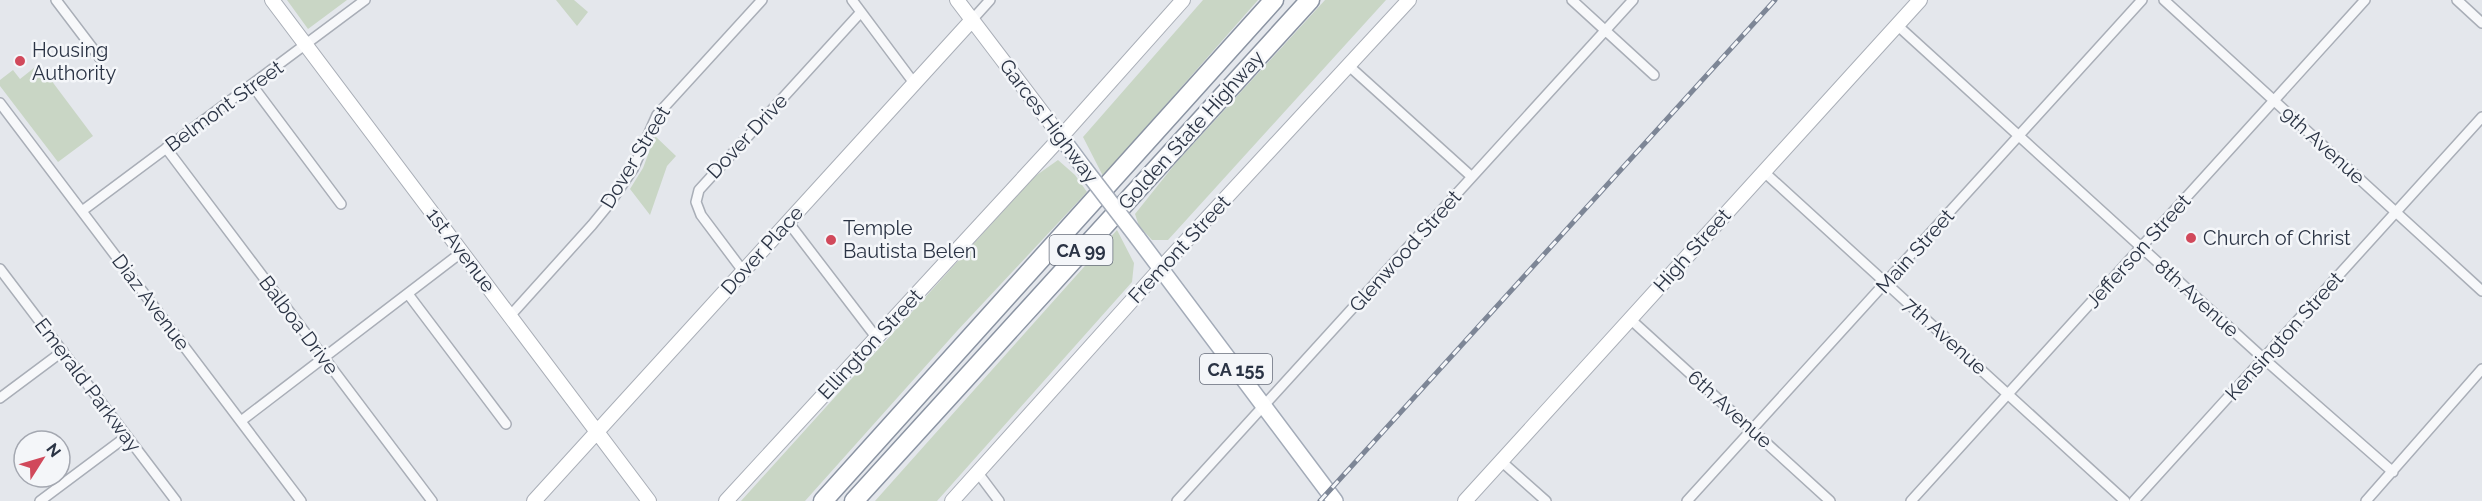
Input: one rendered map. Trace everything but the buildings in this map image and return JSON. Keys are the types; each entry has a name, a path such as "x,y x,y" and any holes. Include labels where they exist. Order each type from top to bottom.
{"highway":[{"name":"Golden State Highway","path":"823,501 1274,0"},
{"name":"Golden State Highway","path":"854,501 1310,0"}],"main road":[{"name":"Garces Highway","path":"1061,137 1335,501"}],"street":[{"path":"56,0 100,58"},
{"name":"1st Avenue","path":"272,0 649,501"},
{"name":"Belmont Street","path":"82,211 365,0"},
{"name":"Dover Street","path":"510,316 600,216 633,169 657,115 762,0"},
{"path":"852,0 914,83"},
{"name":"Garces Highway","path":"957,0 1061,137"},
{"name":"Dover Place","path":"534,501 990,0"},
{"name":"Ellington Street","path":"726,501 1061,137 1183,0"},
{"name":"Fremont Street","path":"952,501 1161,268 1409,0"},
{"path":"1572,0 1654,75"},
{"name":"Glenwood Street","path":"1177,501 1633,0"},
{"name":"High Street","path":"1465,501 1920,0"},
{"name":"Main Street","path":"1687,501 2142,0"},
{"name":"9th Avenue","path":"2164,0 2482,291"},
{"name":"Jefferson Street","path":"1911,501 2365,0"},
{"path":"2457,0 2482,23"},
{"name":"Dover Drive","path":"743,271 700,215 696,202 699,190 861,12"},
{"name":"8th Avenue","path":"1897,25 2263,358 2392,472"},
{"path":"1349,66 1472,177"},
{"path":"252,85 341,204"},
{"name":"Diaz Avenue","path":"0,103 301,501"},
{"name":"Kensington Street","path":"2134,501 2482,117"},
{"name":"Balboa Drive","path":"166,148 432,501"},
{"name":"7th Avenue","path":"1763,171 2125,501"},
{"path":"788,222 876,337"},
{"path":"241,421 462,252"},
{"name":"Emerald Parkway","path":"0,269 176,501"},
{"path":"408,294 507,424"},
{"name":"6th Avenue","path":"1629,318 1830,501"},
{"path":"0,398 63,351"},
{"path":"2366,501 2482,369"},
{"path":"40,501 127,436"},
{"path":"1502,460 1546,501"},
{"path":"978,473 999,501"}],"green space":[{"path":"287,0 347,0 308,29"},
{"path":"556,0 574,0 588,12 577,26"},
{"path":"1203,0 1258,0 1103,176 1083,137"},
{"path":"1325,0 1386,0 1168,240 1152,240 1139,226 1135,214 1175,164"},
{"path":"39,64 93,136 58,162 0,86 0,80 13,70 20,79"},
{"path":"655,136 676,156 667,166 650,215 630,189 643,168"},
{"path":"1058,160 1075,175 1087,192 957,331 805,501 741,501 1034,177"},
{"path":"1117,230 1134,263 1132,282 937,501 875,501"}],"railway":[{"path":"1320,501 1775,0"}],"place":[{"name":"Housing Authority","path":"20,61"},
{"name":"Church of Christ","path":"2191,238"},
{"name":"Temple Bautista Belen","path":"831,240"}]}
